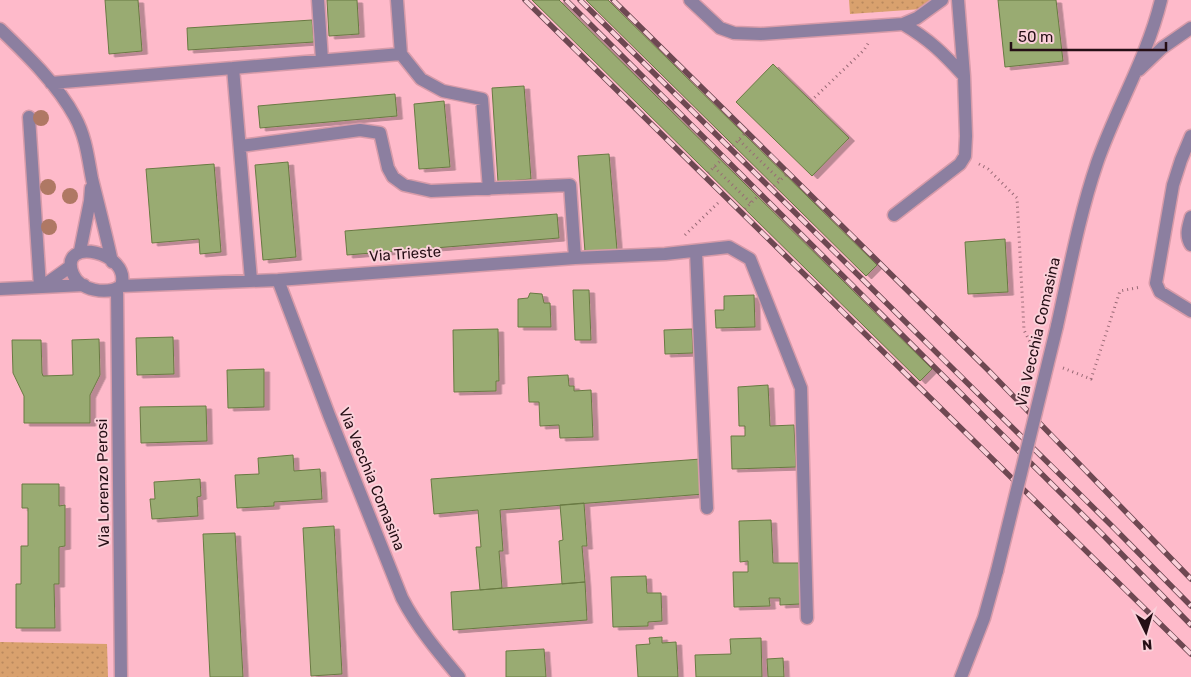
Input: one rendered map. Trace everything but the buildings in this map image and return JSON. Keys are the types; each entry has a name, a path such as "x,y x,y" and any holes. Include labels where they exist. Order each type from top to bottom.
{"street":[{"path":"318,0 322,60"},
{"path":"397,0 401,54 421,79 443,91 482,99 489,189"},
{"path":"690,0 720,28 734,33 761,34 903,24 918,18 942,0"},
{"path":"894,215 960,164 965,156 964,76 958,0"},
{"name":"Via Vecchia Comasina","path":"961,677 984,618 997,572 1084,207 1098,163 1137,71 1161,0"},
{"path":"903,24 936,46 964,76"},
{"path":"1137,71 1162,48 1191,28"},
{"path":"1,32 51,82 75,117 89,156 92,178 112,262"},
{"path":"51,82 401,54"},
{"path":"233,68 251,280"},
{"path":"30,117 40,287"},
{"path":"241,146 360,130 380,133 388,168 394,177 404,185 430,191 570,185 575,258"},
{"path":"1191,136 1173,185 1156,283 1160,292 1191,311"},
{"path":"84,286 75,277 72,266 73,257 80,251 90,202 92,178"},
{"path":"1191,217 1187,228 1188,241 1191,246"},
{"name":"Via Trieste","path":"120,283 148,284 278,280 575,258 665,254 729,247 750,259 802,388 807,618"},
{"path":"0,290 84,286 102,290 120,283 118,267 112,262 96,252 80,251"},
{"path":"696,251 707,508"},
{"path":"40,287 72,266"},
{"name":"Via Vecchia Comasina","path":"278,280 329,415 402,598 412,617 430,643 459,677"},
{"name":"Via Lorenzo Perosi","path":"120,283 121,677"}],"path":[{"path":"812,101 864,50 880,25"},
{"path":"733,146 744,134"},
{"path":"739,140 780,180"},
{"path":"708,173 721,160"},
{"path":"714,167 751,203"},
{"path":"774,186 786,175"},
{"path":"745,209 758,196"},
{"path":"665,254 719,202"}],"shaded area":[{"path":"849,0 942,0 922,9 850,14"},
{"path":"0,642 107,644 108,677 0,677"}],"railway":[{"path":"525,0 1191,654"},
{"path":"566,0 1191,625"},
{"path":"580,0 1191,606"},
{"path":"613,0 987,369 1191,579"}]}
